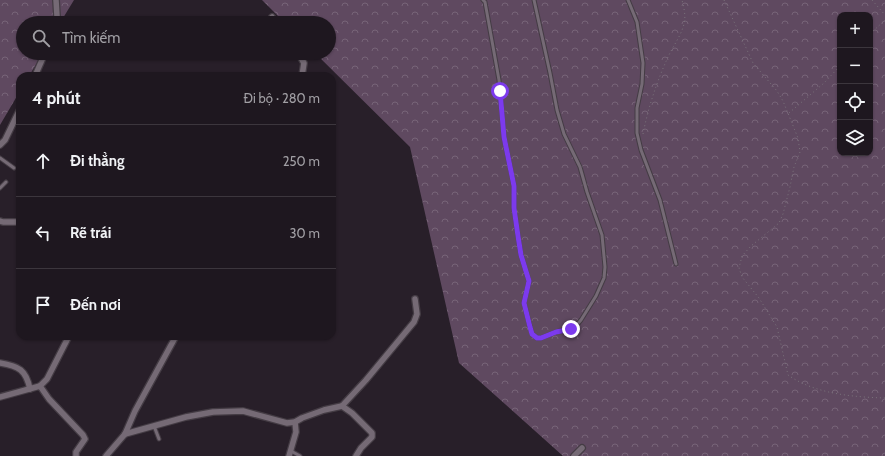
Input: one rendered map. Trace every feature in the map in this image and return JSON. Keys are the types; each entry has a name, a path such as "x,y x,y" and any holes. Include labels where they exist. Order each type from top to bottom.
{"street":[{"path":"56,0 57,16"},
{"path":"37,72 42,60"},
{"path":"302,60 304,63 303,72"},
{"path":"0,145 16,116"},
{"path":"0,221 16,222"},
{"path":"125,434 186,417 225,411 243,411 287,423 295,422 324,410 342,406 366,380 414,322 417,314 415,298"},
{"path":"0,397 40,386 47,379 67,340"},
{"path":"106,456 125,434 135,411 174,340"},
{"path":"0,363 15,366 22,370 26,375 30,389"},
{"path":"40,386 49,399 83,434 85,439 84,443 76,455"},
{"path":"342,406 352,413 372,433 372,437 361,448 356,456"},
{"path":"290,454 296,432 295,422"},
{"path":"574,456 582,448"}],"lane":[{"path":"483,0 485,2 499,80 504,137 514,186 514,208 521,255 529,281 524,303 532,334 537,338 541,338 575,327 596,296 604,278 605,266 602,235 587,192 580,166 564,134 557,110 534,0"},
{"path":"628,0 637,22 643,62 642,84 637,108 637,133 640,150 656,188 676,264"},
{"path":"0,158 14,168"},
{"path":"0,188 6,182"},
{"path":"154,426 159,439"},
{"path":"290,454 300,456"}],"path":[{"path":"642,136 645,120 656,87 668,57 684,25 685,12 682,0"},
{"path":"724,0 753,63 777,91 798,138 800,152 794,167 783,214 779,223 751,246 742,256 739,268 742,277 759,298 777,327 788,376 796,381 828,391 867,398 885,398"},
{"path":"872,0 885,15"},
{"path":"873,31 885,20"},
{"path":"788,113 819,88 837,69"}],"green space":[{"path":"0,0 74,0 64,16 16,16 16,60 39,60 31,72 16,72 16,98 0,125"},
{"path":"262,0 885,0 885,456 563,456 459,363 410,147 336,74 336,72 322,60 336,60 336,16 278,16"}],"route":[{"path":"500,91 504,137 513,176 514,208 518,236 521,255 529,281 524,303 532,334 537,338 541,338 556,332 571,329"}]}
